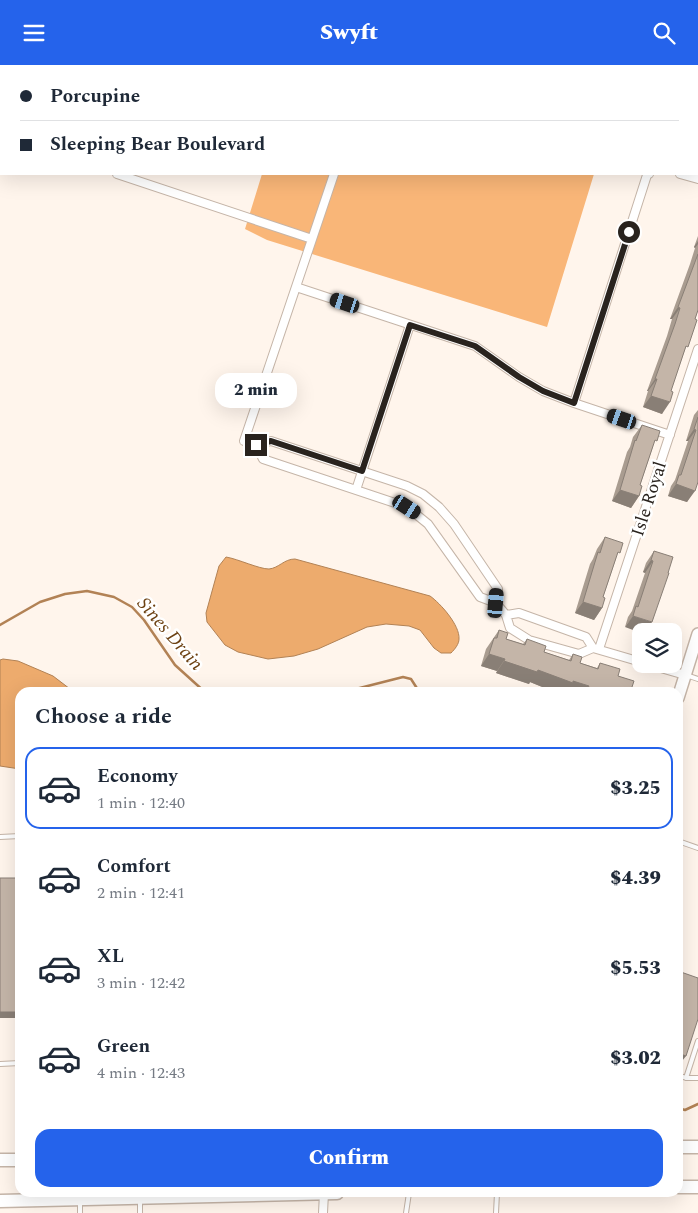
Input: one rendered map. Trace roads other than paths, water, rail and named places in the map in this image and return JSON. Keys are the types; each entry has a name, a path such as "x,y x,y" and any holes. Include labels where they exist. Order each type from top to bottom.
{"main road":[{"path":"681,687 698,635"},
{"path":"683,1147 698,1147"},
{"path":"0,1160 15,1160"},
{"path":"683,1187 698,1187"},
{"path":"0,1200 15,1196"},
{"path":"0,1200 140,1197"}],"street":[{"path":"120,175 312,239"},
{"path":"334,175 244,441 256,445 271,441 407,486 423,495 439,507 454,524 498,589 496,603"},
{"path":"574,403 647,175"},
{"path":"684,175 698,179"},
{"path":"296,287 475,346 519,377 543,391 670,435"},
{"path":"356,490 410,325"},
{"name":"Isle Royal","path":"596,649 698,349"},
{"path":"256,445 263,459 407,507 428,523 480,597 496,603 506,615 510,628 529,640 579,654 596,649 632,659"},
{"path":"506,615 519,613 586,637 596,649"},
{"path":"678,673 685,675"},
{"path":"323,1213 324,1197"}],"lane":[{"path":"685,675 698,679"},
{"path":"0,837 15,836"},
{"path":"683,843 698,848"},
{"path":"686,1078 698,1041"},
{"path":"0,1064 15,1063"},
{"path":"683,1077 698,1078"},
{"path":"140,1197 140,1213"},
{"path":"406,1213 408,1197"},
{"path":"496,1213 497,1197"},
{"path":"80,1199 80,1213"}],"waterway":[{"name":"Sines Drain","path":"0,625 40,602 65,594 87,591 114,597 132,607 144,620 175,665 199,687"},
{"name":"Sines Drain","path":"364,687 403,677 411,679 416,687"},
{"name":"Sines Drain","path":"683,1109 698,1104"}]}
